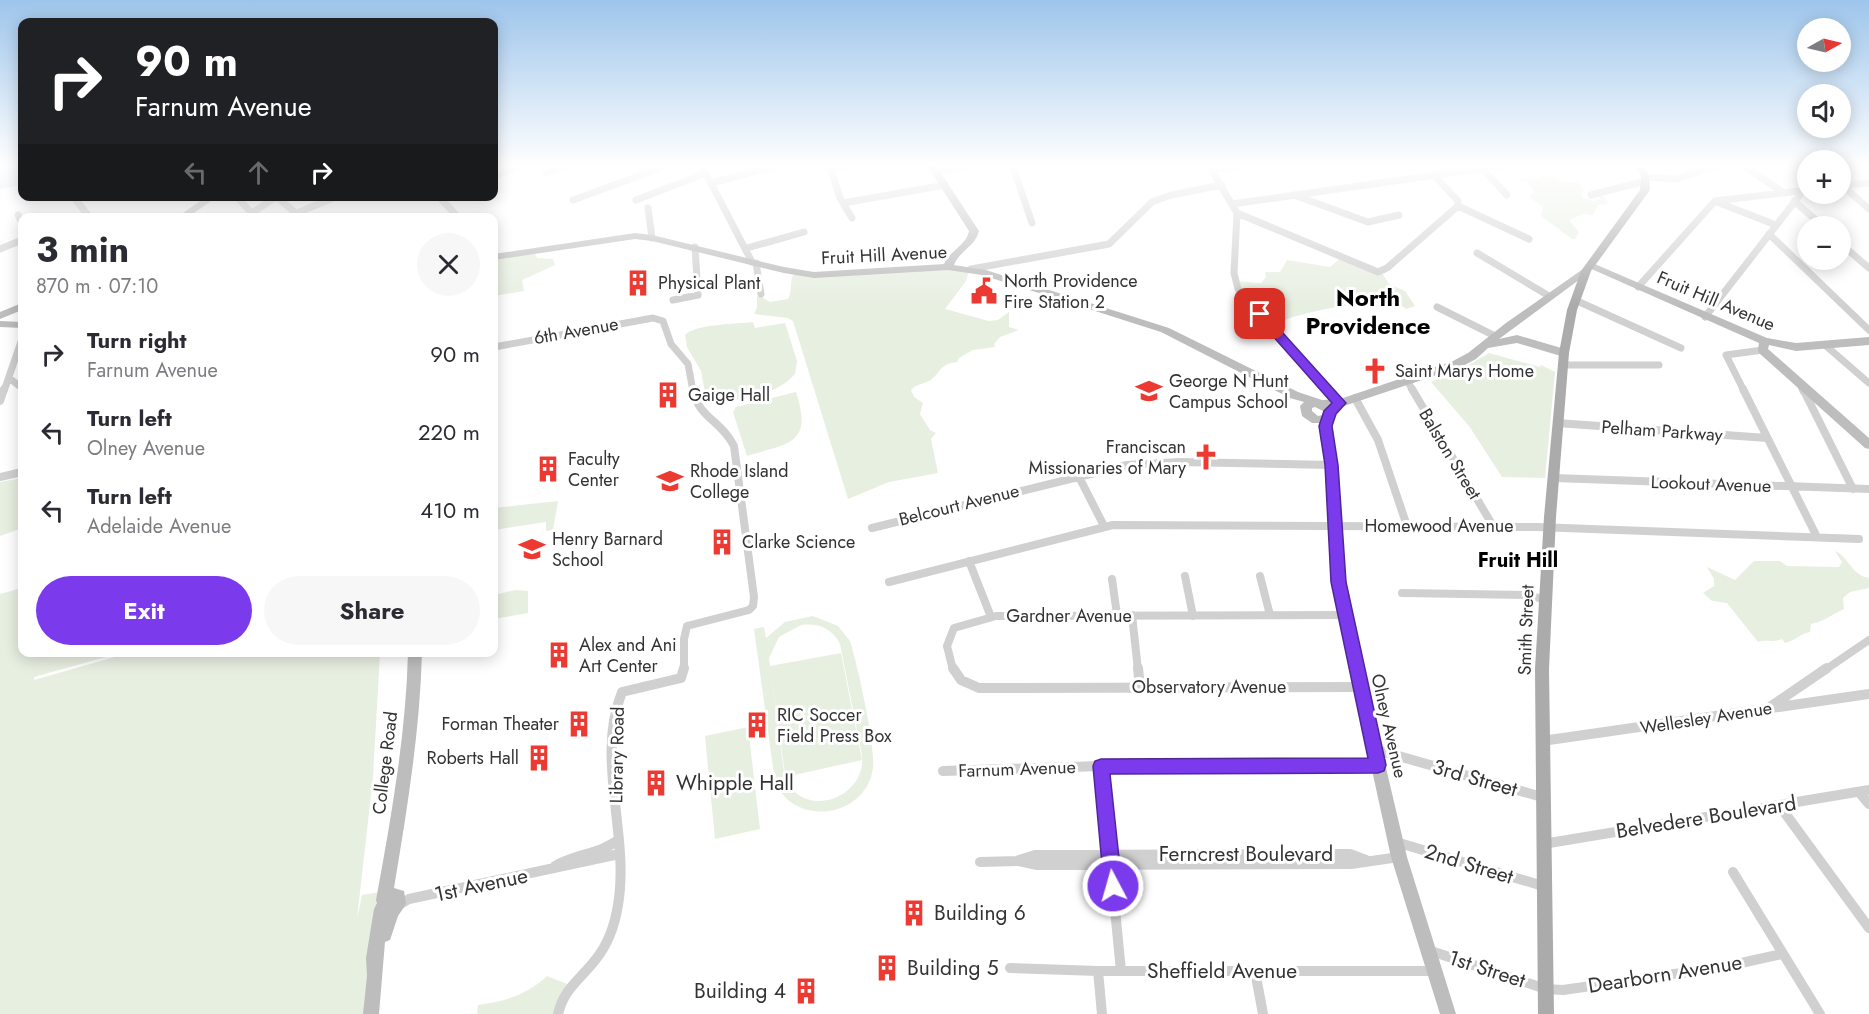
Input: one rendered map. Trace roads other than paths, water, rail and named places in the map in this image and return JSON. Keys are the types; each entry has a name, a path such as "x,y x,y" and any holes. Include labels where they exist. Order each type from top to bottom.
{"main road":[{"path":"948,267 949,259 970,243 975,234 961,211"},
{"name":"Smith Street","path":"1546,1014 1542,741 1545,600 1557,423 1564,359 1575,300 1588,268 1630,211"},
{"name":"Fruit Hill Avenue","path":"498,254 616,238 652,238 814,275 948,267 971,269 990,273 1165,330 1324,409"},
{"path":"1484,347 1495,336 1588,268"},
{"name":"Fruit Hill Avenue","path":"1588,268 1638,286 1764,346 1825,345 1869,341"},
{"path":"0,316 18,308"},
{"path":"11,312 18,319"},
{"path":"0,324 18,323"},
{"path":"1510,325 1522,340 1564,359"},
{"path":"1324,409 1310,403 1306,412 1316,420 1324,409 1457,364 1484,347 1503,340 1522,340"},
{"path":"1764,346 1800,384 1869,445"},
{"name":"Fruit Hill Avenue","path":"1294,395 1306,412"},
{"name":"Olney Avenue","path":"1324,409 1332,465 1334,526 1344,615 1395,842 1448,1014"},
{"name":"Olney Avenue","path":"1306,412 1327,440"},
{"name":"College Road","path":"371,1014 384,928 394,902 388,879 416,676 415,657"}],"street":[{"path":"648,211 652,238"},
{"path":"727,211 754,262 761,294"},
{"path":"848,211 852,218"},
{"path":"1028,211 1032,223"},
{"path":"971,269 1109,244 1142,211"},
{"path":"1338,211 1359,219 1376,221 1399,215"},
{"path":"1340,403 1238,289 1234,273 1237,213 1378,272 1386,268 1452,211"},
{"path":"1469,211 1529,239"},
{"path":"1638,286 1706,211"},
{"path":"1741,211 1776,225"},
{"path":"1705,316 1786,211"},
{"path":"747,248 804,232"},
{"path":"1769,234 1869,330"},
{"path":"0,249 18,242"},
{"path":"673,300 698,295 695,247"},
{"path":"1851,252 1869,268"},
{"path":"1477,253 1549,296"},
{"path":"990,273 1005,263"},
{"path":"1575,300 1681,348"},
{"path":"1437,306 1495,336"},
{"name":"6th Avenue","path":"498,346 559,334 658,319"},
{"name":"Library Road","path":"558,1014 563,993 596,959 610,935 618,905 619,854 614,737 617,699 622,692 681,678 685,667 682,635 687,626 702,620 751,609 754,602 734,446 727,432 696,406 688,364 671,344 665,323 658,319"},
{"path":"1825,345 1869,383"},
{"path":"1764,346 1726,355 1817,537"},
{"path":"0,401 18,351"},
{"path":"1564,359 1659,365"},
{"path":"9,378 18,385"},
{"name":"Balston Street","path":"1408,382 1493,526"},
{"path":"1800,384 1801,390 1853,489"},
{"path":"1355,398 1378,440 1407,526"},
{"name":"Pelham Parkway","path":"1557,423 1767,438"},
{"name":"Belcourt Avenue","path":"872,528 1078,475 1143,463 1332,465"},
{"path":"0,477 18,473"},
{"path":"1078,475 1104,526"},
{"name":"Lookout Avenue","path":"1554,478 1869,489"},
{"name":"Homewood Avenue","path":"889,582 1104,526 1493,526 1859,539"},
{"path":"969,561 991,617"},
{"path":"1185,576 1193,615"},
{"path":"1260,576 1270,615"},
{"path":"1112,579 1117,615"},
{"path":"1401,593 1529,595 1545,600"},
{"path":"1132,615 1140,687"},
{"name":"Gardner Avenue","path":"1058,687 971,687 958,678 950,663 947,638 957,626 991,617 1344,615"},
{"path":"1767,709 1869,640"},
{"name":"Observatory Avenue","path":"1058,687 1360,687"},
{"name":"Wellesley Avenue","path":"1542,741 1869,694"},
{"name":"3rd Street","path":"1374,749 1542,797"},
{"name":"Farnum Avenue","path":"943,771 1101,766 1378,765"},
{"path":"1101,766 1121,971"},
{"path":"1864,791 1869,804"},
{"name":"Belvedere Boulevard","path":"1543,844 1864,791"},
{"path":"1779,805 1869,927"},
{"name":"1st Avenue","path":"552,868 568,857 611,848 618,840"},
{"name":"2nd Street","path":"1395,842 1543,886"},
{"name":"1st Avenue","path":"394,902 619,854"},
{"name":"Ferncrest Boulevard","path":"980,862 1019,861 1037,865 1110,860 1351,864 1399,857"},
{"path":"1733,872 1820,1014"},
{"name":"1st Street","path":"1428,950 1546,989"},
{"name":"Dearborn Avenue","path":"1546,989 1572,989 1659,974 1723,967 1782,954"},
{"name":"Sheffield Avenue","path":"1010,968 1098,971 1434,970"},
{"path":"1098,971 1102,1014"},
{"path":"1255,971 1263,1014"}],"place":[{"name":"Physical Plant","path":"638,283"},
{"name":"North Providence Fire Station 2","path":"984,291"},
{"name":"Saint Marys Home","path":"1375,371"},
{"name":"George N Hunt Campus School","path":"1149,391"},
{"name":"Gaige Hall","path":"668,395"},
{"name":"Franciscan Missionaries of Mary","path":"1206,457"},
{"name":"Faculty Center","path":"548,469"},
{"name":"Rhode Island College","path":"670,481"},
{"name":"Clarke Science","path":"722,542"},
{"name":"Henry Barnard School","path":"532,549"},
{"name":"Alex and Ani Art Center","path":"559,655"},
{"name":"Forman Theater","path":"579,724"},
{"name":"RIC Soccer Field Press Box","path":"757,725"},
{"name":"Roberts Hall","path":"539,758"},
{"name":"Whipple Hall","path":"656,783"},
{"name":"Building 6","path":"914,913"},
{"name":"Building 5","path":"887,968"},
{"name":"Building 4","path":"806,991"}],"district":[{"name":"North Providence","path":"1368,311"},
{"name":"Fruit Hill","path":"1518,560"}]}
